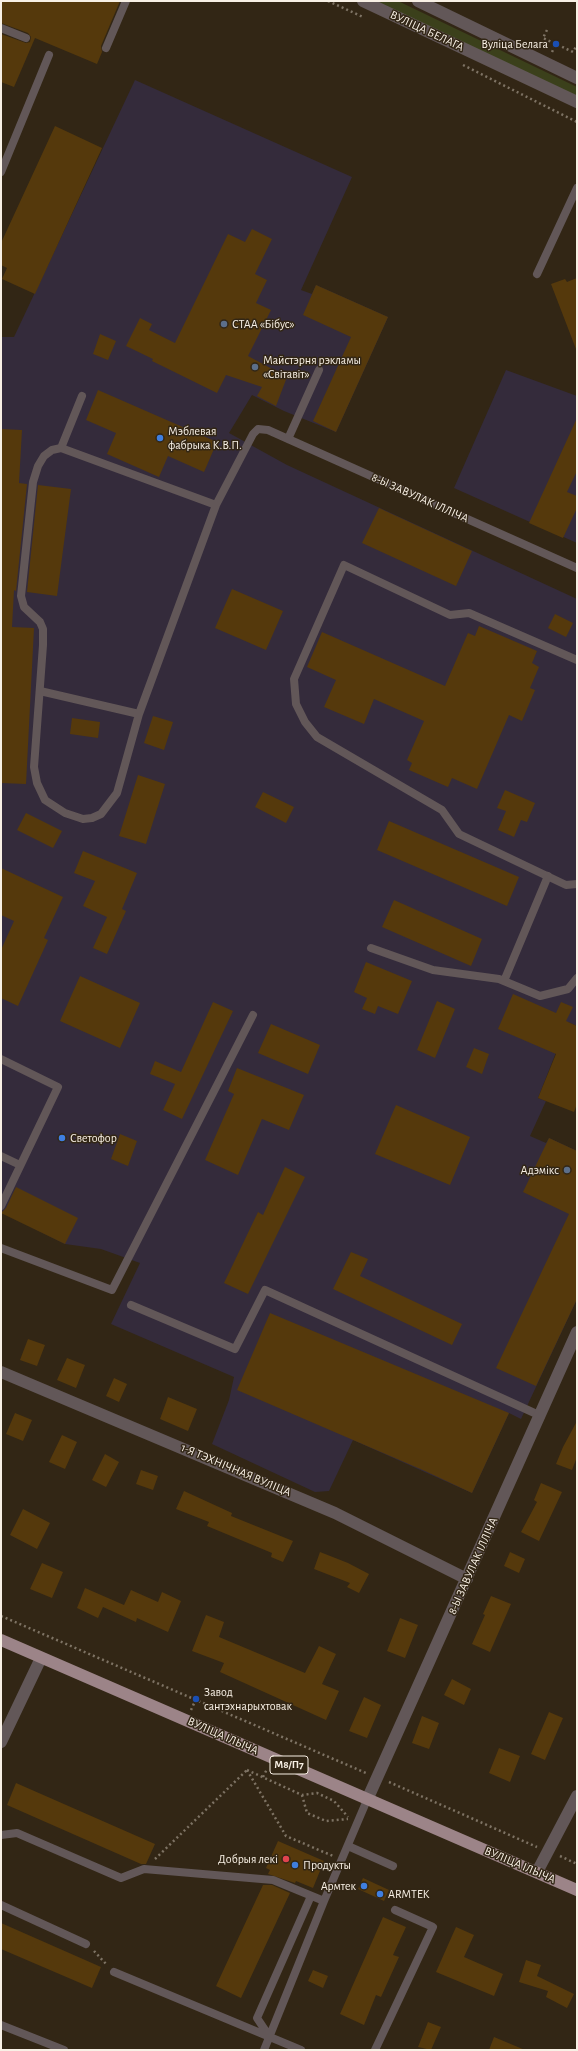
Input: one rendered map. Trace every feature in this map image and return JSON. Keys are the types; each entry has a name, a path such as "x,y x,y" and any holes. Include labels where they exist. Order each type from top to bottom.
{"main road":[{"name":"ВУЛІЦА ІЛЬІЧА","path":"1,1640 577,1890"}],"street":[{"name":"ВУЛІЦА БЕЛАГА","path":"363,1 577,102"},
{"name":"ВУЛІЦА БЕЛАГА","path":"418,1 577,78"},
{"name":"8-Ы ЗАВУЛАК ІЛЛІЧА","path":"367,1800 541,1416 577,1332"},
{"name":"1-Я ТЭХНІЧНАЯ ВУЛІЦА","path":"1,1372 335,1513 467,1579"},
{"path":"1,1742 41,1658"},
{"path":"537,1872 577,1796"}],"lane":[{"path":"106,48 126,1"},
{"path":"1,28 26,38"},
{"path":"1,172 49,55"},
{"path":"537,274 577,188"},
{"path":"288,439 319,370"},
{"path":"61,448 82,396"},
{"name":"8-Ы ЗАВУЛАК ІЛЛІЧА","path":"216,505 253,434 258,428 263,428 577,568"},
{"path":"61,448 216,505 139,714 117,793 101,814 92,818 83,819 65,813 44,800 37,783 34,767 43,629 40,622 24,607 22,596 33,482 38,466 44,456 52,450 61,448"},
{"path":"577,660 470,613 450,615 344,565 294,679 296,704 305,722 317,738 442,810 459,834 566,885 577,884"},
{"path":"40,691 139,714"},
{"path":"504,982 548,876"},
{"path":"371,948 433,970 504,982 540,996 568,989 577,978"},
{"path":"1,1248 112,1290 253,1015"},
{"path":"1,1059 58,1087 1,1206"},
{"path":"1,1156 20,1165"},
{"path":"131,1305 235,1349 265,1290 541,1416"},
{"path":"264,2050 324,1901 367,1800"},
{"path":"1,1836 17,1833 121,1878 144,1869 273,1880 324,1901"},
{"path":"348,1846 393,1866"},
{"path":"270,2037 257,2018 311,1896"},
{"path":"1,1905 86,1944"},
{"path":"375,2050 433,1927 395,1910"},
{"path":"114,1972 300,2050"},
{"path":"1,2025 64,2050"}],"path":[{"path":"328,1 370,20"},
{"path":"547,30 543,38 573,52 577,44"},
{"path":"461,63 577,122"},
{"path":"1,1616 378,1777 577,1864"},
{"path":"247,1770 302,1795 317,1793 334,1801 349,1818 326,1821 307,1813 302,1795"},
{"path":"247,1770 286,1836 342,1860"},
{"path":"144,1869 247,1770"},
{"path":"86,1944 114,1972"}],"shaded area":[{"path":"135,80 352,177 301,290 312,294 316,285 388,317 336,432 284,411 252,395 229,433 287,465 577,599 577,1026 568,1022 538,1098 546,1101 530,1136 546,1143 549,1138 577,1151 577,1299 521,1419 509,1413 472,1493 353,1440 329,1491 315,1492 212,1444 229,1400 234,1377 111,1324 140,1263 101,1249 65,1244 1,1212 1,337 14,337"},
{"path":"506,370 577,396 577,543 454,488"}],"green space":[{"path":"375,1 398,1 577,87 577,97"}],"building":[{"path":"1,1 120,1 101,46 102,52 97,64 35,38 14,87 1,82 1,34 26,43 30,42 31,37 28,33 1,23"},
{"path":"55,126 102,148 35,294 2,279 7,268 1,265 1,243"},
{"name":"СТАА «Бібус»","path":"252,229 272,239 255,274 267,280 256,303 271,310 248,356 287,377 276,406 257,396 262,387 226,375 217,393 152,361 153,359 126,346 140,318 152,324 149,330 175,343 228,234 245,242"},
{"path":"577,278 576,349 551,284 565,279 567,282"},
{"path":"316,285 388,317 336,432 313,421 351,337 303,315"},
{"path":"100,334 116,341 108,360 93,354"},
{"name":"Мэблевая фабрыка К.В.П.","path":"98,390 217,442 204,472 168,456 159,477 107,454 116,433 86,420"},
{"path":"577,418 577,471 567,492 577,496 577,508 563,538 529,523"},
{"path":"1,429 22,430 19,483 27,484 16,591 14,590 12,627 34,628 26,784 1,783"},
{"path":"38,485 71,489 57,596 27,592"},
{"path":"379,508 472,551 456,586 362,543"},
{"path":"232,589 283,611 266,650 215,628"},
{"path":"555,614 573,623 566,637 548,628"},
{"path":"479,626 537,651 532,663 539,667 530,688 535,690 522,721 509,715 477,789 452,778 448,787 409,770 412,763 407,760 424,721 374,699 364,724 324,707 336,680 307,667 322,632 445,686 468,633 475,636"},
{"path":"153,716 173,722 164,750 144,743"},
{"path":"72,718 100,722 98,738 70,734"},
{"path":"138,775 165,784 146,844 119,836"},
{"path":"505,790 535,803 527,822 521,820 514,837 498,830 506,811 497,808"},
{"path":"263,792 294,807 286,823 255,807"},
{"path":"26,813 62,831 53,848 17,830"},
{"path":"389,821 519,877 507,906 377,850"},
{"path":"83,851 137,873 122,909 126,911 107,954 93,948 107,917 83,906 95,881 74,873"},
{"path":"1,868 63,897 44,938 48,940 18,1006 1,998 1,950 14,921 1,915"},
{"path":"394,900 482,939 471,966 382,927"},
{"path":"366,962 412,981 398,1014 378,1006 375,1014 362,1009 367,998 354,992"},
{"path":"80,976 140,1003 120,1048 60,1021"},
{"path":"513,994 556,1013 561,1002 573,1007 566,1021 577,1026 577,1104 574,1112 538,1098 556,1054 498,1029"},
{"path":"437,1001 455,1009 435,1058 417,1050"},
{"path":"213,1002 233,1011 182,1119 163,1110 175,1084 150,1074 155,1061 181,1072"},
{"path":"271,1024 320,1045 308,1074 258,1053"},
{"path":"474,1048 489,1054 482,1074 466,1067"},
{"path":"237,1068 304,1095 289,1130 262,1119 238,1175 205,1160 234,1094 228,1091"},
{"path":"396,1105 470,1137 450,1185 375,1154"},
{"path":"120,1134 137,1141 128,1166 111,1159"},
{"path":"549,1138 577,1151 577,1299 536,1386 496,1368 569,1214 523,1192"},
{"path":"285,1167 305,1177 248,1294 224,1283 258,1212 263,1215"},
{"path":"16,1187 78,1218 65,1244 1,1213 6,1208"},
{"path":"351,1252 368,1259 360,1276 462,1324 452,1345 333,1289"},
{"path":"270,1313 509,1413 472,1493 425,1471 237,1390"},
{"path":"28,1339 45,1345 37,1366 20,1360"},
{"path":"67,1358 85,1365 76,1388 57,1380"},
{"path":"114,1378 127,1384 119,1402 106,1396"},
{"path":"168,1397 197,1409 188,1431 160,1419"},
{"path":"15,1413 32,1420 23,1441 6,1434"},
{"path":"577,1421 577,1457 572,1470 556,1464"},
{"path":"62,1435 77,1442 65,1469 49,1462"},
{"path":"105,1454 119,1462 106,1487 92,1480"},
{"path":"141,1470 158,1476 153,1490 136,1484"},
{"path":"541,1483 562,1492 539,1541 521,1532 537,1502 534,1500"},
{"path":"184,1491 232,1513 231,1516 293,1541 283,1562 271,1557 272,1553 207,1526 209,1522 176,1509"},
{"path":"23,1509 50,1523 37,1549 10,1535"},
{"path":"320,1552 348,1563 369,1574 359,1593 347,1587 350,1583 314,1569"},
{"path":"510,1552 525,1559 519,1573 504,1566"},
{"path":"42,1563 63,1572 52,1598 30,1589"},
{"path":"85,1588 124,1605 131,1590 158,1602 162,1592 181,1601 168,1632 137,1618 136,1622 103,1607 98,1618 77,1608"},
{"path":"491,1596 511,1604 490,1652 472,1644 485,1615 483,1614"},
{"path":"206,1615 224,1622 219,1637 305,1673 319,1646 336,1654 322,1684 339,1691 326,1720 220,1672 224,1663 192,1651"},
{"path":"400,1618 418,1625 405,1658 387,1651"},
{"path":"452,1679 471,1689 464,1705 444,1695"},
{"path":"364,1697 381,1705 367,1738 349,1731"},
{"path":"549,1712 563,1718 545,1760 531,1754"},
{"path":"422,1716 439,1723 429,1749 412,1743"},
{"path":"499,1748 520,1756 510,1782 489,1773"},
{"path":"16,1783 155,1844 146,1864 141,1864 7,1805"},
{"name":"Продукты","path":"278,1841 324,1861 313,1888 296,1881 295,1883 268,1874 270,1870 266,1868"},
{"path":"363,1878 389,1890 384,1901 358,1889"},
{"path":"263,1885 272,1885 290,1893 241,1998 216,1986"},
{"path":"383,1917 406,1927 393,1955 399,1957 381,1997 376,1995 364,2025 340,2014"},
{"path":"1,1923 101,1967 92,1988 1,1949"},
{"path":"456,1927 474,1935 464,1957 503,1974 494,1996 436,1972"},
{"path":"526,1960 541,1965 537,1976 574,1994 567,2008 546,1997 548,1991 519,1982"},
{"path":"313,1970 328,1976 323,1988 308,1981"},
{"path":"428,2022 441,2027 431,2050 418,2047"},
{"path":"494,2037 525,2050 489,2050"}],"place":[{"name":"Вуліца Белага","path":"556,44"},
{"name":"СТАА «Бібус»","path":"224,324"},
{"name":"Майстэрня рэкламы «Світавіт»","path":"255,367"},
{"name":"Мэблевая фабрыка К.В.П.","path":"160,438"},
{"name":"Светофор","path":"62,1138"},
{"name":"Адэмікс","path":"567,1170"},
{"name":"Завод сантэхнарыхтовак","path":"196,1699"},
{"name":"Добрыя лекі","path":"286,1859"},
{"name":"Продукты","path":"295,1865"},
{"name":"Армтек","path":"364,1886"},
{"name":"ARMTEK","path":"380,1894"}]}
